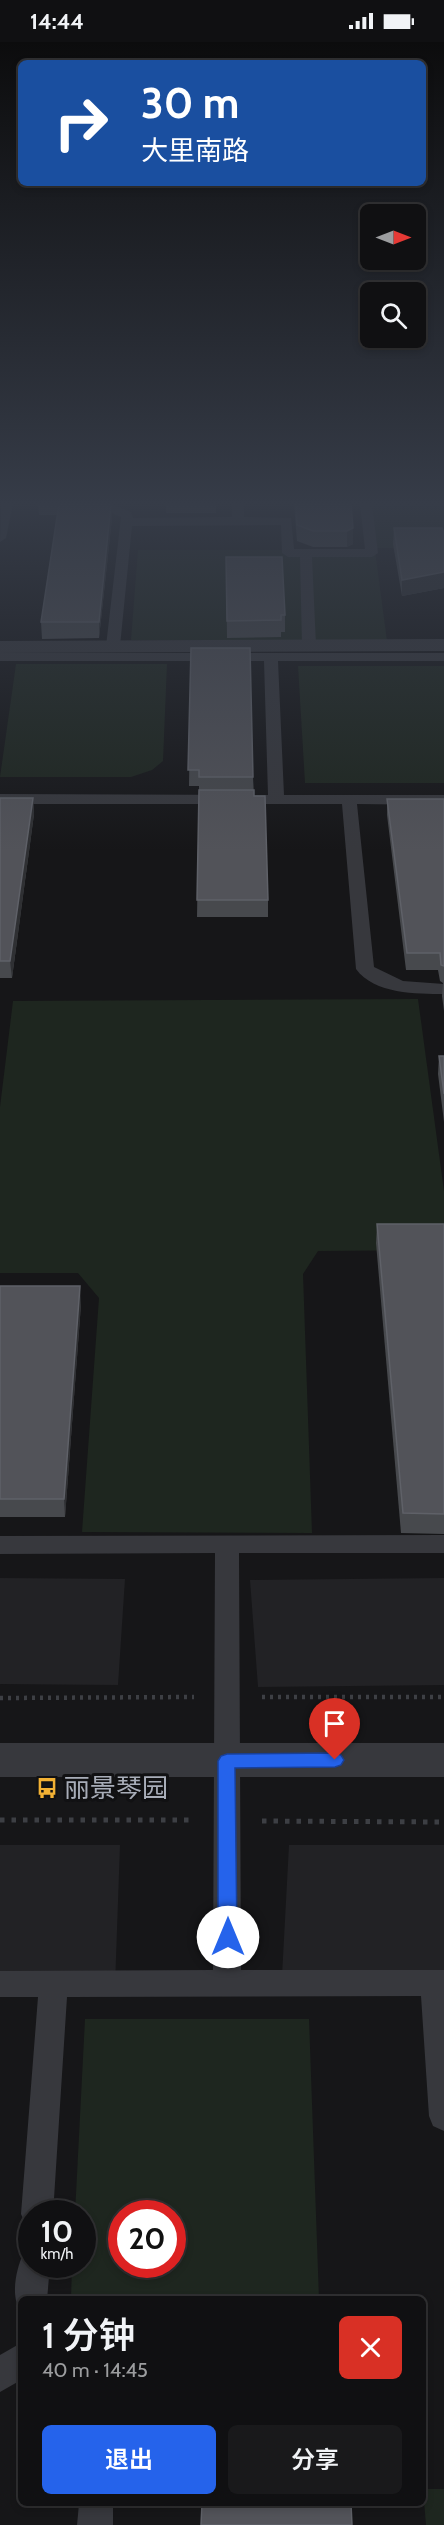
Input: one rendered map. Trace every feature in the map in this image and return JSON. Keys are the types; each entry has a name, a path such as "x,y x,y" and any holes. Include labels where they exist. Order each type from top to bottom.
{"street":[{"path":"0,647 444,645"},
{"path":"0,1760 444,1760"}],"lane":[{"path":"113,646 116,620"},
{"path":"308,620 309,645"},
{"path":"0,657 444,657"},
{"path":"272,657 276,800"},
{"path":"0,799 444,800"},
{"path":"349,800 365,969 378,980 408,989 444,989"},
{"path":"227,1544 229,1821 227,1983"},
{"path":"0,1545 444,1544"},
{"path":"0,1984 439,1983 444,2116"},
{"path":"38,2200 53,1984"},
{"path":"31,2296 33,2278"},
{"path":"0,2375 18,2362"},
{"path":"94,2525 96,2506"}],"shaded area":[{"path":"133,620 384,620 387,641 131,640"},
{"path":"16,664 167,664 163,761 152,770 131,777 0,777"},
{"path":"298,666 444,666 444,783 305,783"},
{"path":"418,999 444,1191 444,1250 318,1251 303,1274 312,1533 82,1532 99,1298 78,1273 0,1273 0,1107 13,1001"},
{"path":"0,1578 125,1579 118,1685 0,1684"},
{"path":"444,1578 444,1685 258,1687 250,1580"},
{"path":"0,1845 120,1845 115,1986 0,1986"},
{"path":"289,1845 444,1845 444,1977 282,1976"},
{"path":"85,2019 309,2019 319,2296 71,2296 72,2278 96,2278 96,2200 76,2200"},
{"path":"426,2489 444,2489 444,2525 426,2525"}],"building":[{"path":"41,620 99,620 99,622 41,622"},
{"path":"227,620 281,620 281,620"},
{"path":"191,648 250,648 253,777 199,777 199,770 188,770"},
{"path":"199,790 254,790 254,796 265,796 268,900 197,900"},
{"path":"0,798 33,798 10,961 0,961"},
{"path":"387,799 444,799 444,966 441,965 440,953 407,953"},
{"path":"439,1056 444,1056 444,1094"},
{"path":"377,1224 444,1224 444,1514 403,1513"},
{"path":"0,1286 80,1286 64,1499 0,1499"},
{"path":"202,2506 351,2506 352,2525 201,2525"}],"place":[{"name":"丽景琴园","path":"47,1788"}],"route":[{"path":"228,1937 227,1761 335,1760"}]}
